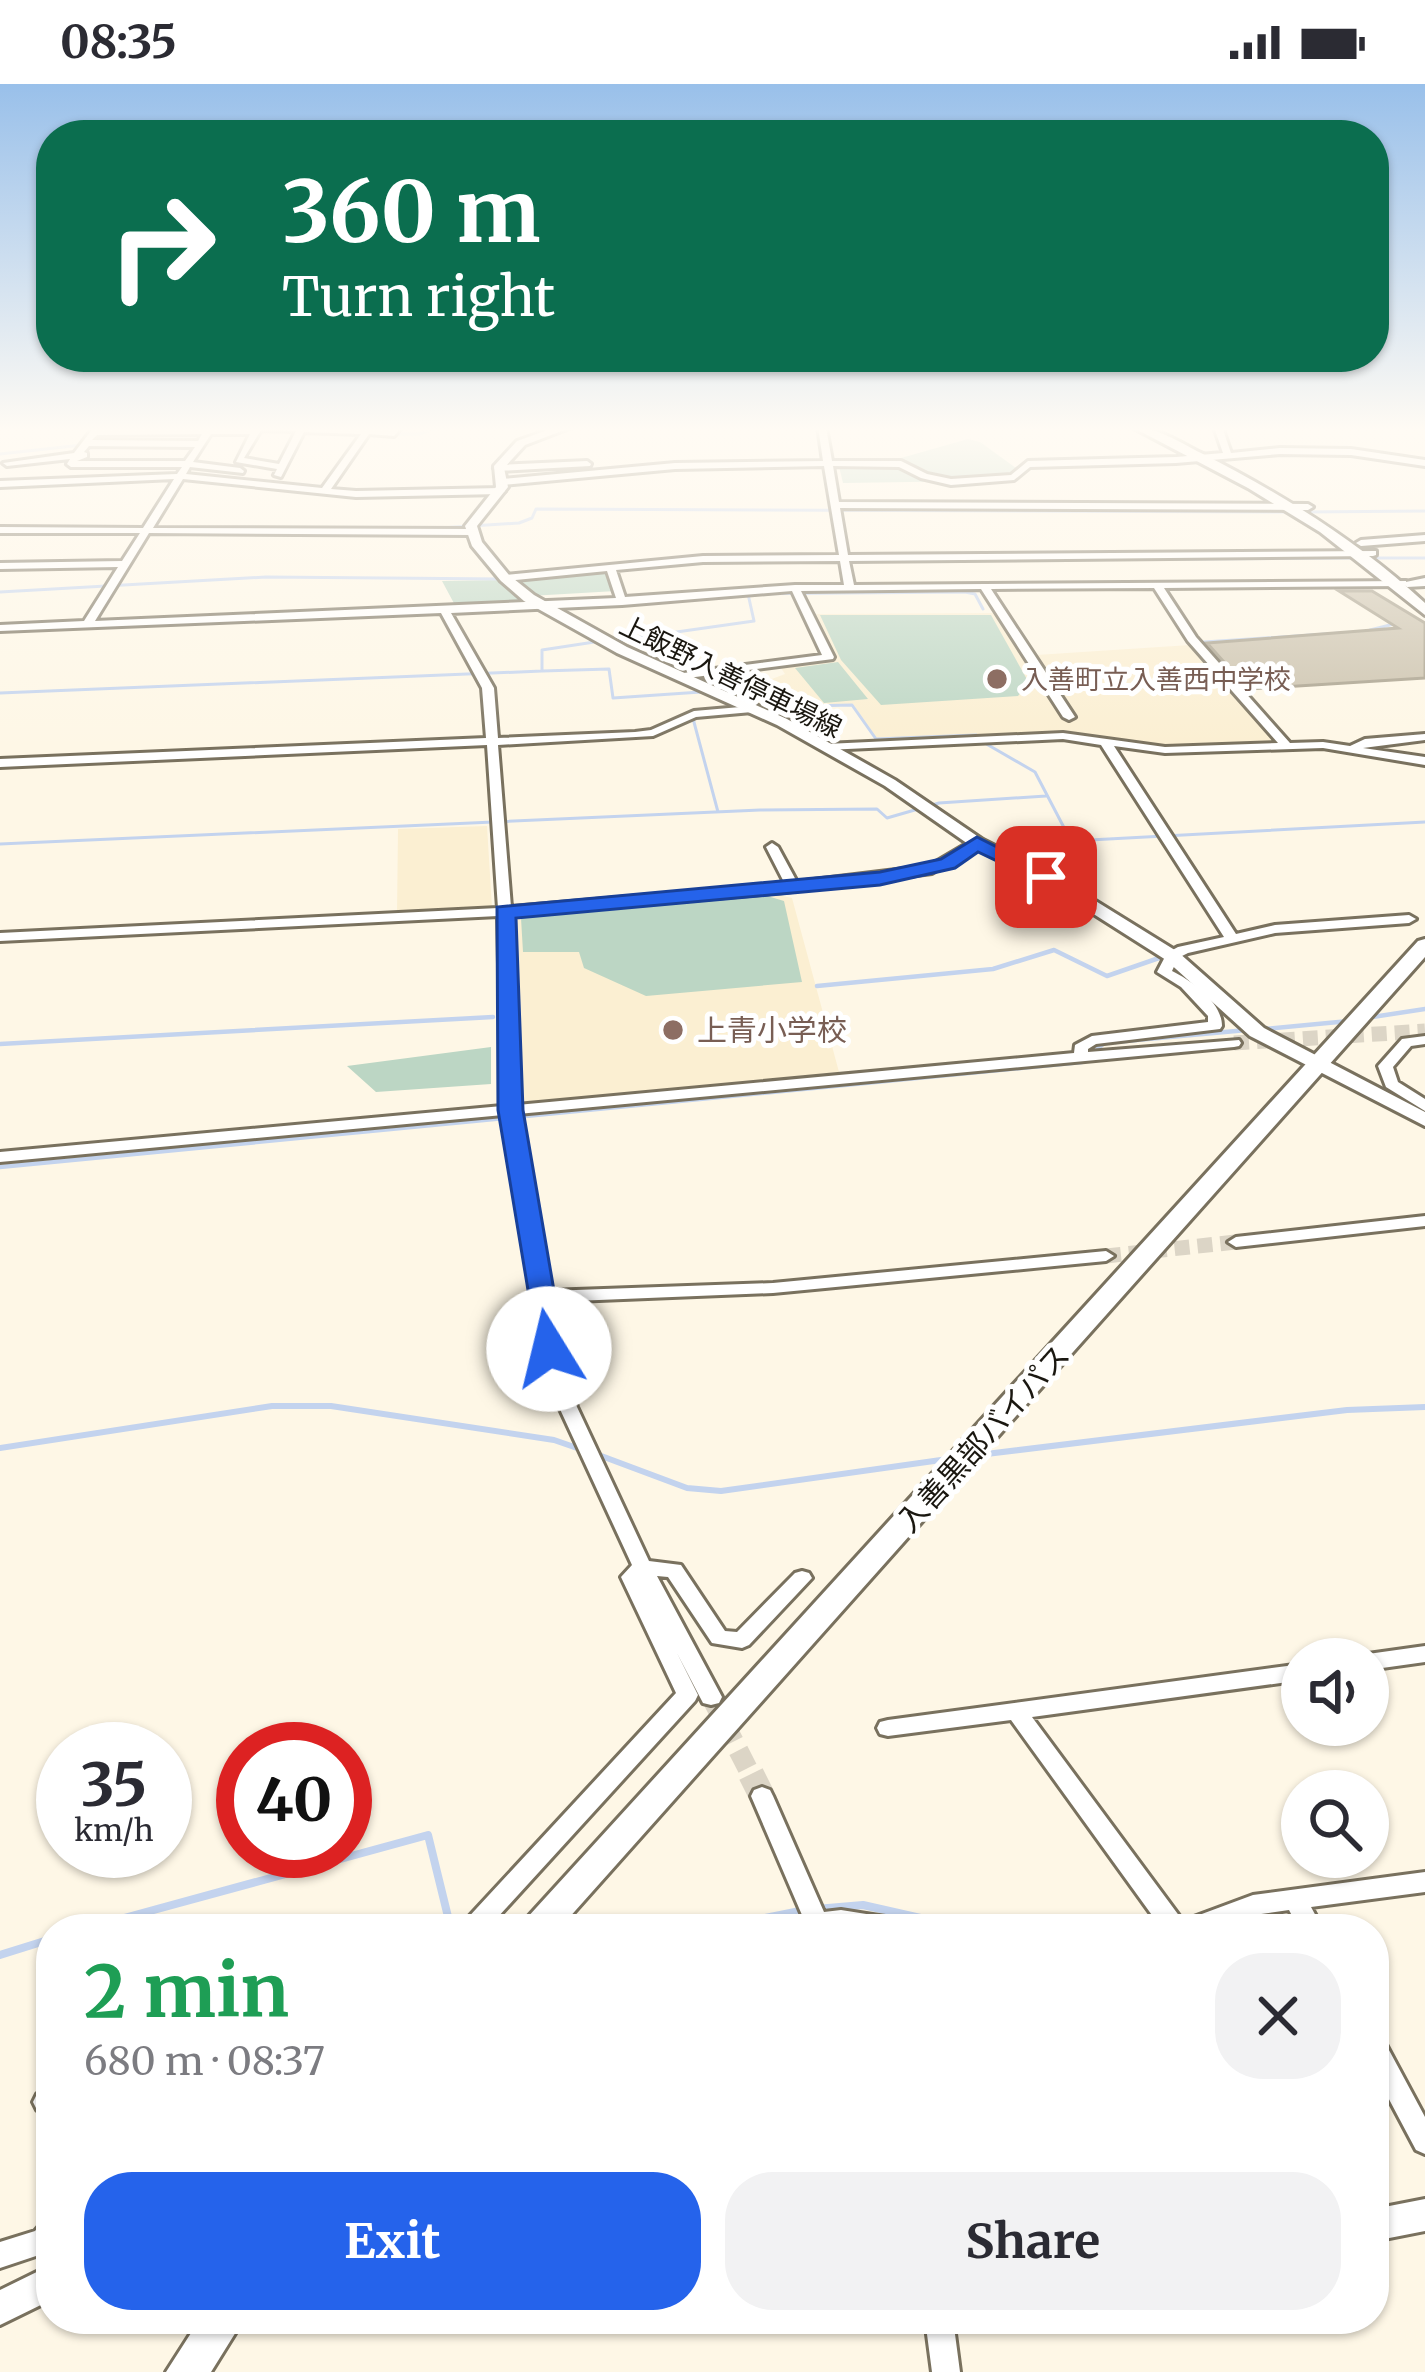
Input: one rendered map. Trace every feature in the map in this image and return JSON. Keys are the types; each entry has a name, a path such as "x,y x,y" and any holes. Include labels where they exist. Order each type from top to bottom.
{"highway":[{"path":"1341,534 1425,599"},
{"path":"1402,583 1425,611"},
{"name":"入善黒部バイパス","path":"552,1914 1425,945"},
{"path":"185,2372 213,2334"}],"main road":[{"name":"上飯野入善停車場線","path":"472,534 505,578 543,606 890,783 977,843 1046,877 1172,956 1257,1032 1425,1120"},
{"path":"1402,583 1425,582"},
{"path":"1389,2222 1425,2215"},
{"path":"0,2308 36,2290"}],"street":[{"path":"87,625 146,534"},
{"path":"840,534 849,587"},
{"path":"505,578 703,559 1257,556 1366,550 1425,538"},
{"path":"1244,540 1270,583"},
{"path":"986,557 987,586 1084,740"},
{"path":"0,566 127,564"},
{"path":"610,568 622,602"},
{"path":"0,628 445,611 795,588 1402,583"},
{"path":"1157,585 1192,639 1285,744"},
{"path":"680,676 829,657 795,588"},
{"path":"445,611 488,688 505,912 510,1110 549,1349 568,1408 711,1697"},
{"path":"0,764 635,735 653,733 694,714 752,709"},
{"path":"826,747 1041,736 1165,750 1285,744 1353,748 1425,761"},
{"path":"1353,748 1366,742 1425,737"},
{"path":"1106,743 1232,938"},
{"path":"0,937 505,912 794,887 932,869 977,843"},
{"path":"772,847 794,887"},
{"path":"1082,1058 1080,1048 1092,1040 1215,1026 1215,1015 1186,984 1164,972 1172,956 1275,928 1409,919"},
{"path":"1425,1040 1407,1042 1385,1066 1391,1084 1425,1106"},
{"path":"0,1157 1234,1043"},
{"path":"1236,1242 1425,1221"},
{"path":"541,1298 773,1288 1106,1256"},
{"path":"486,1914 687,1695 631,1577 643,1567 674,1570 719,1638 742,1640 802,1578"},
{"path":"1389,1659 1425,1654"},
{"path":"887,1729 1281,1675"},
{"path":"1017,1712 1163,1914"},
{"path":"762,1796 814,1914"},
{"path":"1229,1914 1253,1905 1425,1882"},
{"path":"1294,1899 1302,1914"},
{"path":"1389,2075 1425,2142"},
{"path":"0,2255 36,2244"},
{"path":"941,2334 946,2372"}],"shaded area":[{"name":"入善町立入善西中学校","path":"996,613 1021,656 1190,645 1250,709 1272,741 1164,745 1057,732 876,740 853,704 804,704 761,683 785,674 781,668 836,660 816,614"},
{"path":"487,826 492,908 397,914 398,829"},
{"name":"上青小学校","path":"769,893 792,898 839,1072 521,1104 515,915"}],"green space":[{"path":"608,570 616,591 530,596 510,580"},
{"path":"501,580 531,602 456,607 442,581"},
{"path":"820,615 991,615 1029,683 1018,696 881,705 841,660"},
{"path":"838,662 868,699 824,703 795,668"},
{"path":"764,895 784,901 802,982 646,996 584,968 579,952 523,952 521,918"},
{"path":"491,1047 491,1084 376,1092 347,1066"}],"building":[{"path":"1339,591 1372,591 1425,623 1425,678 1248,689 1207,643 1398,628"}],"waterway":[{"path":"999,560 1359,558"},
{"path":"1371,558 1425,558"},
{"path":"0,592 266,577 502,579"},
{"path":"613,641 754,621 748,594 965,592 975,594 983,609"},
{"path":"1370,630 1394,624"},
{"path":"1204,642 1341,633"},
{"path":"542,671 542,650 601,641"},
{"path":"542,671 609,669 613,698 701,692 736,706"},
{"path":"0,693 542,671"},
{"path":"759,707 852,705 876,739 976,735"},
{"path":"707,710 691,711 718,812"},
{"path":"983,742 1035,772 1071,841 1425,822"},
{"path":"718,812 877,809 887,818 939,803 1046,796"},
{"path":"0,844 718,812"},
{"path":"817,986 993,969 1054,950 1107,976 1159,958"},
{"path":"1366,1018 1425,1009"},
{"path":"0,1044 493,1017"},
{"path":"1265,1029 1349,1021"},
{"path":"1115,1042 1247,1030"},
{"path":"0,1167 1082,1062 1104,1043"},
{"path":"0,1448 272,1406 331,1406 554,1440 580,1449"},
{"path":"978,1455 1347,1410 1425,1407"},
{"path":"596,1454 687,1488 721,1491 948,1459"},
{"path":"139,1914 428,1835 447,1914"},
{"path":"816,1909 863,1905 903,1914"},
{"path":"785,1914 805,1910"},
{"path":"1260,1914 1265,1912"},
{"path":"0,1955 36,1944"}],"tunnel":[{"path":"1234,1043 1425,1031"},
{"path":"1106,1256 1236,1242"},
{"path":"711,1697 752,1777"},
{"path":"751,1774 762,1796"}],"place":[{"name":"入善町立入善西中学校","path":"997,679"},
{"name":"上青小学校","path":"673,1030"}],"route":[{"path":"549,1349 510,1110 505,912 880,879 948,864 977,843 1046,877"}]}
